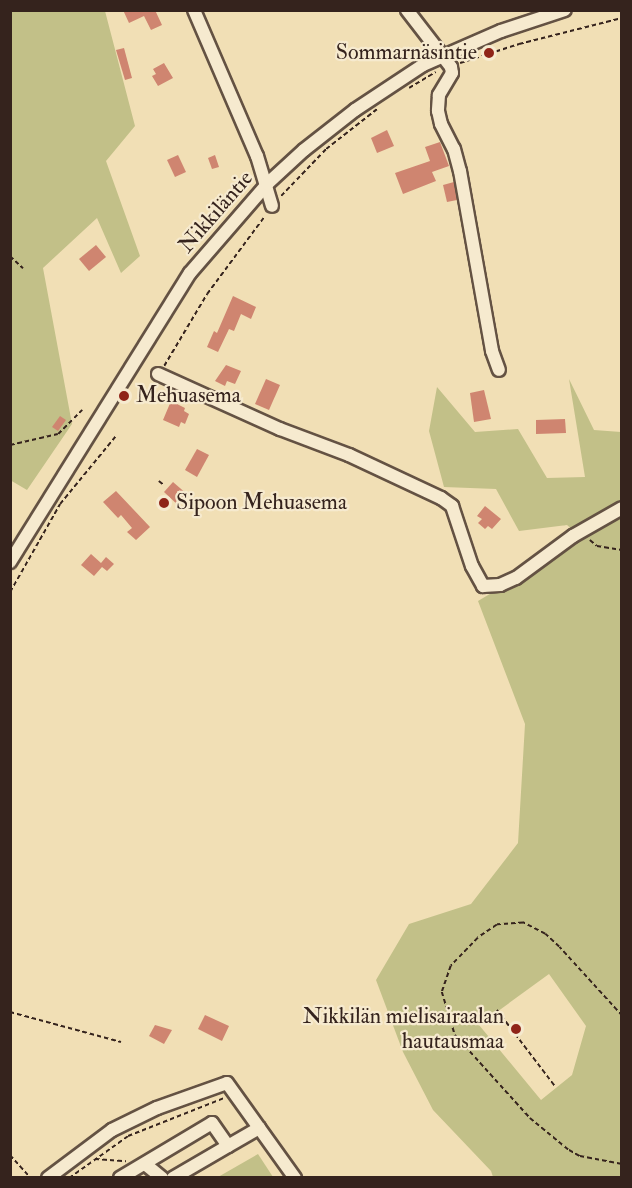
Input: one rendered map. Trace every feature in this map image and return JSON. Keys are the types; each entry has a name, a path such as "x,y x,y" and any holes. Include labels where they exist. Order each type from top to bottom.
{"street":[{"path":"194,10 254,148 272,206"},
{"path":"407,10 447,61 452,73 439,95 438,111 441,124 454,149 460,171 492,351 499,370"},
{"name":"Nikkiläntie","path":"10,562 190,273 267,184 304,150 363,104 423,65 447,61 501,31 565,10"},
{"path":"158,374 280,429 359,459 441,498 452,506 472,566 483,586 500,585 516,578 580,532 621,508"},
{"path":"48,1178 112,1130 157,1108 226,1083 295,1178"},
{"path":"120,1178 212,1124 228,1146"},
{"path":"173,1178 259,1128"},
{"path":"145,1164 162,1178"}],"path":[{"path":"402,92 437,71 447,61 621,18"},
{"name":"Nikkiläntie","path":"158,374 207,294 272,206 326,149 378,108"},
{"path":"10,256 23,268"},
{"path":"10,444 57,434 82,410"},
{"path":"10,592 60,504 115,437"},
{"path":"159,481 164,485"},
{"path":"580,532 597,546 621,550"},
{"path":"621,1016 559,947 545,934 523,923 497,925 478,938 451,966 442,992 455,1035 530,1118 569,1150 580,1156 621,1164"},
{"path":"497,1011 555,1086"},
{"path":"10,1012 121,1042"},
{"path":"10,1155 31,1178"},
{"path":"93,1159 145,1164"}],"shaded area":[{"path":"10,11 105,11 135,126 106,161 140,256 121,273 97,218 43,268 72,424 27,490 10,480"},
{"path":"569,379 594,430 621,432 621,1177 493,1177 491,1171 433,1110 403,1052 376,980 409,924 471,904 518,843 525,724 478,601 583,539 567,525 519,531 496,489 444,487 429,431 437,387 475,432 518,429 547,478 585,477","holes":["549,974 586,1026 572,1075 541,1100 479,1025"]},
{"path":"258,1154 273,1177 218,1177"}],"building":[{"path":"123,10 155,10 162,25 151,30 144,16 129,23"},
{"path":"124,48 132,78 125,80 116,50"},
{"path":"164,63 173,78 158,86 152,76 156,74 153,69"},
{"path":"387,130 394,146 377,153 371,138"},
{"path":"440,142 449,166 432,172 436,181 403,194 395,173 430,161 425,147"},
{"path":"178,155 186,172 175,177 167,160"},
{"path":"215,155 219,167 212,169 208,158"},
{"path":"454,182 457,200 447,202 443,185"},
{"path":"96,245 106,257 89,271 79,259"},
{"path":"233,296 256,307 251,319 241,314 234,331 229,329 218,352 207,347 214,331 217,333"},
{"path":"226,365 241,371 235,384 227,381 225,386 215,381"},
{"path":"266,379 280,385 269,410 255,404"},
{"path":"484,390 491,419 474,422 470,393"},
{"path":"171,401 185,408 184,411 189,414 185,424 181,422 179,427 163,420"},
{"path":"60,416 66,420 58,431 52,427"},
{"path":"565,419 566,433 536,434 536,420"},
{"path":"197,449 209,455 197,477 185,470"},
{"path":"173,482 188,495 179,506 164,492"},
{"path":"116,491 150,527 136,540 127,532 132,528 121,515 118,518 103,502"},
{"path":"485,506 501,519 492,529 488,526 485,529 478,523 482,519 477,516"},
{"path":"91,554 101,563 106,557 114,564 107,571 102,567 94,576 81,565"},
{"path":"205,1015 229,1026 222,1041 198,1029"},
{"path":"155,1025 172,1030 164,1044 149,1036"}],"place":[{"name":"Sommarnäsintie","path":"489,53"},
{"name":"Mehuasema","path":"124,396"},
{"name":"Sipoon Mehuasema","path":"164,503"},
{"name":"Nikkilän mielisairaalan hautausmaa","path":"516,1029"}]}
